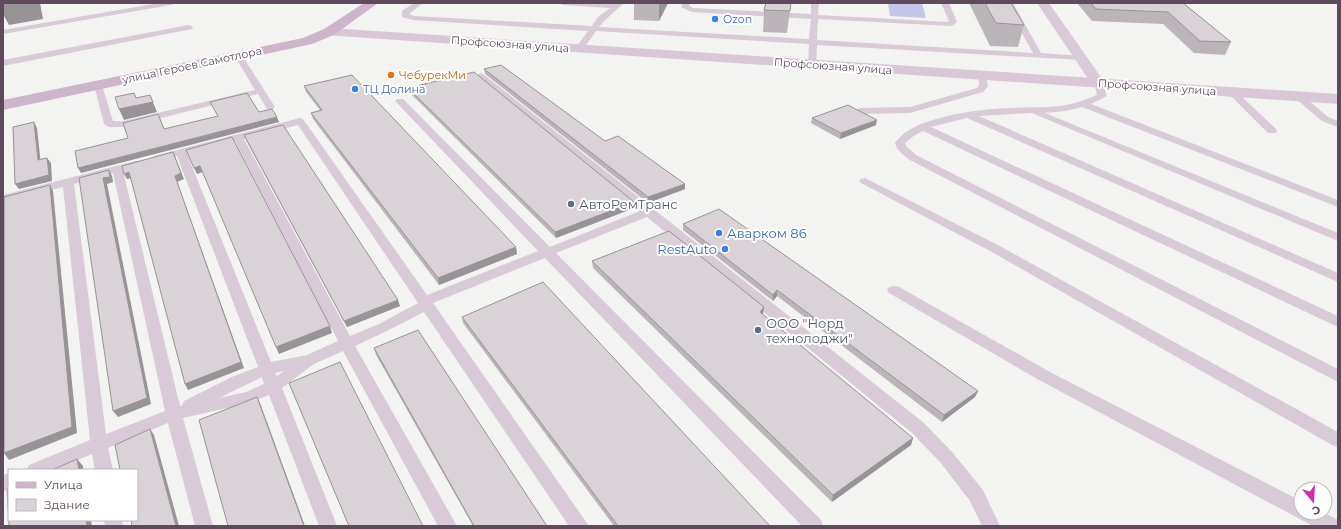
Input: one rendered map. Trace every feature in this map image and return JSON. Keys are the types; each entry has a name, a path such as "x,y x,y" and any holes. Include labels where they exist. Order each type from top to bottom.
{"main road":[{"name":"улица Героев Самотлора","path":"3,105 307,41 329,32 372,3"},
{"name":"Профсоюзная улица","path":"329,32 1338,99"}],"street":[{"path":"1043,3 1098,83"}],"lane":[{"path":"3,32 171,3"},
{"path":"419,3 405,13 405,15 413,18 1082,58"},
{"path":"563,3 619,5"},
{"path":"687,3 685,7 692,10 949,24 953,22 945,3"},
{"path":"752,14 755,3"},
{"path":"812,64 815,3"},
{"path":"1009,3 1039,56"},
{"path":"579,49 601,19 619,5"},
{"path":"3,62 189,27"},
{"path":"238,55 270,107"},
{"path":"480,76 918,428 946,457 977,496 991,526"},
{"path":"860,111 901,111 920,108 980,90 984,86 982,76"},
{"path":"1098,83 1102,96 1083,104 1060,110 991,112 938,121 922,127 902,138 900,143 901,148 912,157 1338,376"},
{"path":"98,85 108,124 112,125 124,124 261,91"},
{"path":"1232,92 1272,131"},
{"path":"1298,96 1325,119 1338,124"},
{"path":"400,101 814,526"},
{"path":"1083,104 1338,204"},
{"path":"1031,110 1338,237"},
{"path":"968,116 1338,278"},
{"path":"3,199 300,121 580,526"},
{"path":"922,127 1338,322"},
{"path":"238,137 347,344 448,526"},
{"path":"181,152 328,526"},
{"path":"117,169 174,414 204,526"},
{"path":"865,181 994,248 1338,440"},
{"path":"68,182 99,444 104,469"},
{"path":"37,469 174,414 240,380 267,369 309,360 347,344 425,303 648,212"},
{"path":"894,290 953,326 1058,384 1293,506"},
{"path":"174,414 249,397 274,386 309,360"},
{"path":"1321,521 1331,526"}],"shaded area":[{"path":"888,3 922,3 926,18 890,16"}],"building":[{"path":"3,3 16,3 3,5"},
{"path":"766,3 791,3 790,11 764,10"},
{"path":"985,3 1011,3 1024,25 996,23"},
{"path":"1091,3 1183,3 1231,42 1200,41 1168,12 1096,9"},
{"path":"501,65 605,141 618,136 685,184 648,197 484,69"},
{"path":"474,72 634,202 555,232 408,88"},
{"path":"352,75 516,247 438,278 311,113 322,110 304,86"},
{"path":"134,93 136,98 150,95 153,102 119,109 115,97"},
{"path":"247,93 259,112 272,109 277,117 78,168 75,151 128,138 123,123 158,114 164,129 218,116 210,102"},
{"path":"848,105 877,120 841,133 812,118"},
{"path":"34,122 38,160 47,158 49,175 15,184 13,127"},
{"path":"283,125 398,300 344,321 244,135"},
{"path":"232,137 330,326 276,347 200,166 194,168 186,150"},
{"path":"173,152 181,173 175,176 241,362 185,384 129,172 124,174 122,166"},
{"path":"109,170 110,177 103,178 147,398 113,411 79,178"},
{"path":"50,185 72,427 4,453 4,197"},
{"path":"719,209 978,391 944,415 777,290 773,295 683,224"},
{"path":"669,231 764,307 760,312 913,438 833,495 592,261"},
{"path":"543,282 770,526 618,526 462,317"},
{"path":"418,330 547,526 474,526 374,348"},
{"path":"340,362 423,526 349,526 289,383"},
{"path":"257,397 304,526 228,526 199,420"},
{"path":"150,429 176,526 132,526 131,521 138,521 138,469 120,469 115,445"},
{"path":"77,459 79,469 54,469"},
{"path":"9,521 86,521 87,526 9,526"}],"place":[{"name":"Ozon","path":"715,19"},
{"name":"ЧебурекМи","path":"391,75"},
{"name":"ТЦ Долина","path":"355,89"},
{"name":"АвтоРемТранс","path":"571,204"},
{"name":"Аварком 86","path":"719,233"},
{"name":"RestAuto","path":"725,249"},
{"name":"ООО \"Норд технолоджи\"","path":"758,330"}]}
